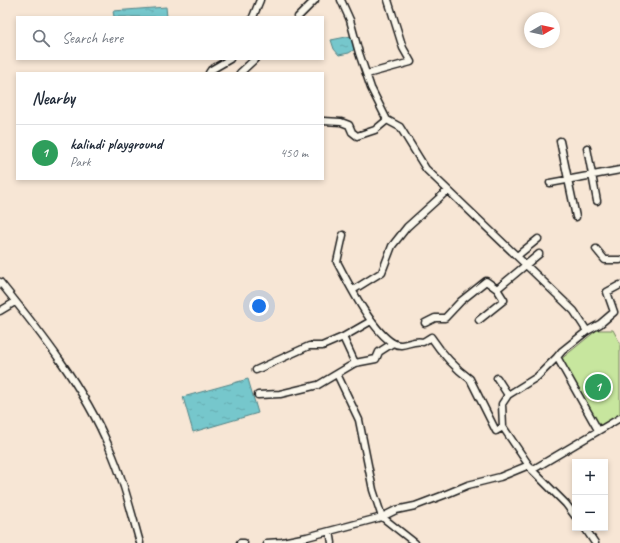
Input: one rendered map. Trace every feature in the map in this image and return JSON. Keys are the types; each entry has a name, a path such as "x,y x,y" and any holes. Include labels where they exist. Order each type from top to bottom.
{"street":[{"path":"253,16 260,0"},
{"path":"299,16 315,0"},
{"path":"341,0 350,20 371,88 387,120 400,127 426,169 574,311 587,332"},
{"path":"366,74 411,62 403,48 388,0"},
{"path":"210,72 228,60"},
{"path":"241,72 254,60"},
{"path":"324,121 341,122 349,125 352,132 357,136 375,130 387,120"},
{"path":"560,141 576,217"},
{"path":"587,148 597,201"},
{"path":"550,183 620,170"},
{"path":"353,290 382,272 392,246 407,227 448,190"},
{"path":"343,235 337,262 375,328 393,343 402,345 416,340 423,342 431,337 463,373 470,378 496,431 502,428"},
{"path":"518,256 538,239"},
{"path":"596,249 605,260 620,260"},
{"path":"497,289 527,266 539,254"},
{"path":"424,323 435,318 445,318 461,300 486,281 497,289 504,300 479,320"},
{"path":"0,282 83,395 109,446 118,470 140,543"},
{"path":"572,512 531,467 502,428 502,404 508,396 537,377 562,351 600,324 614,312 607,292 620,285"},
{"path":"0,311 15,302"},
{"path":"256,370 309,346 322,346 343,337 371,321"},
{"path":"343,337 355,363"},
{"path":"258,395 280,394 318,385 355,363 376,359 379,352 393,343"},
{"path":"557,357 598,430"},
{"path":"337,374 359,420 373,490 382,517 415,543"},
{"path":"497,378 508,396"},
{"path":"267,543 282,542 382,517 396,510 422,503 468,486 531,467 620,418"},
{"path":"330,531 332,543"},
{"path":"587,531 595,543"}],"green space":[{"path":"597,330 613,330 620,343 620,414 599,426 560,360"}],"water":[{"path":"166,7 167,16 114,16 113,11"},
{"path":"351,36 355,49 349,53 339,55 334,49 331,40"},
{"path":"248,379 258,413 193,432 183,397"}],"place":[{"name":"kalindi playground","path":"598,387"}]}
